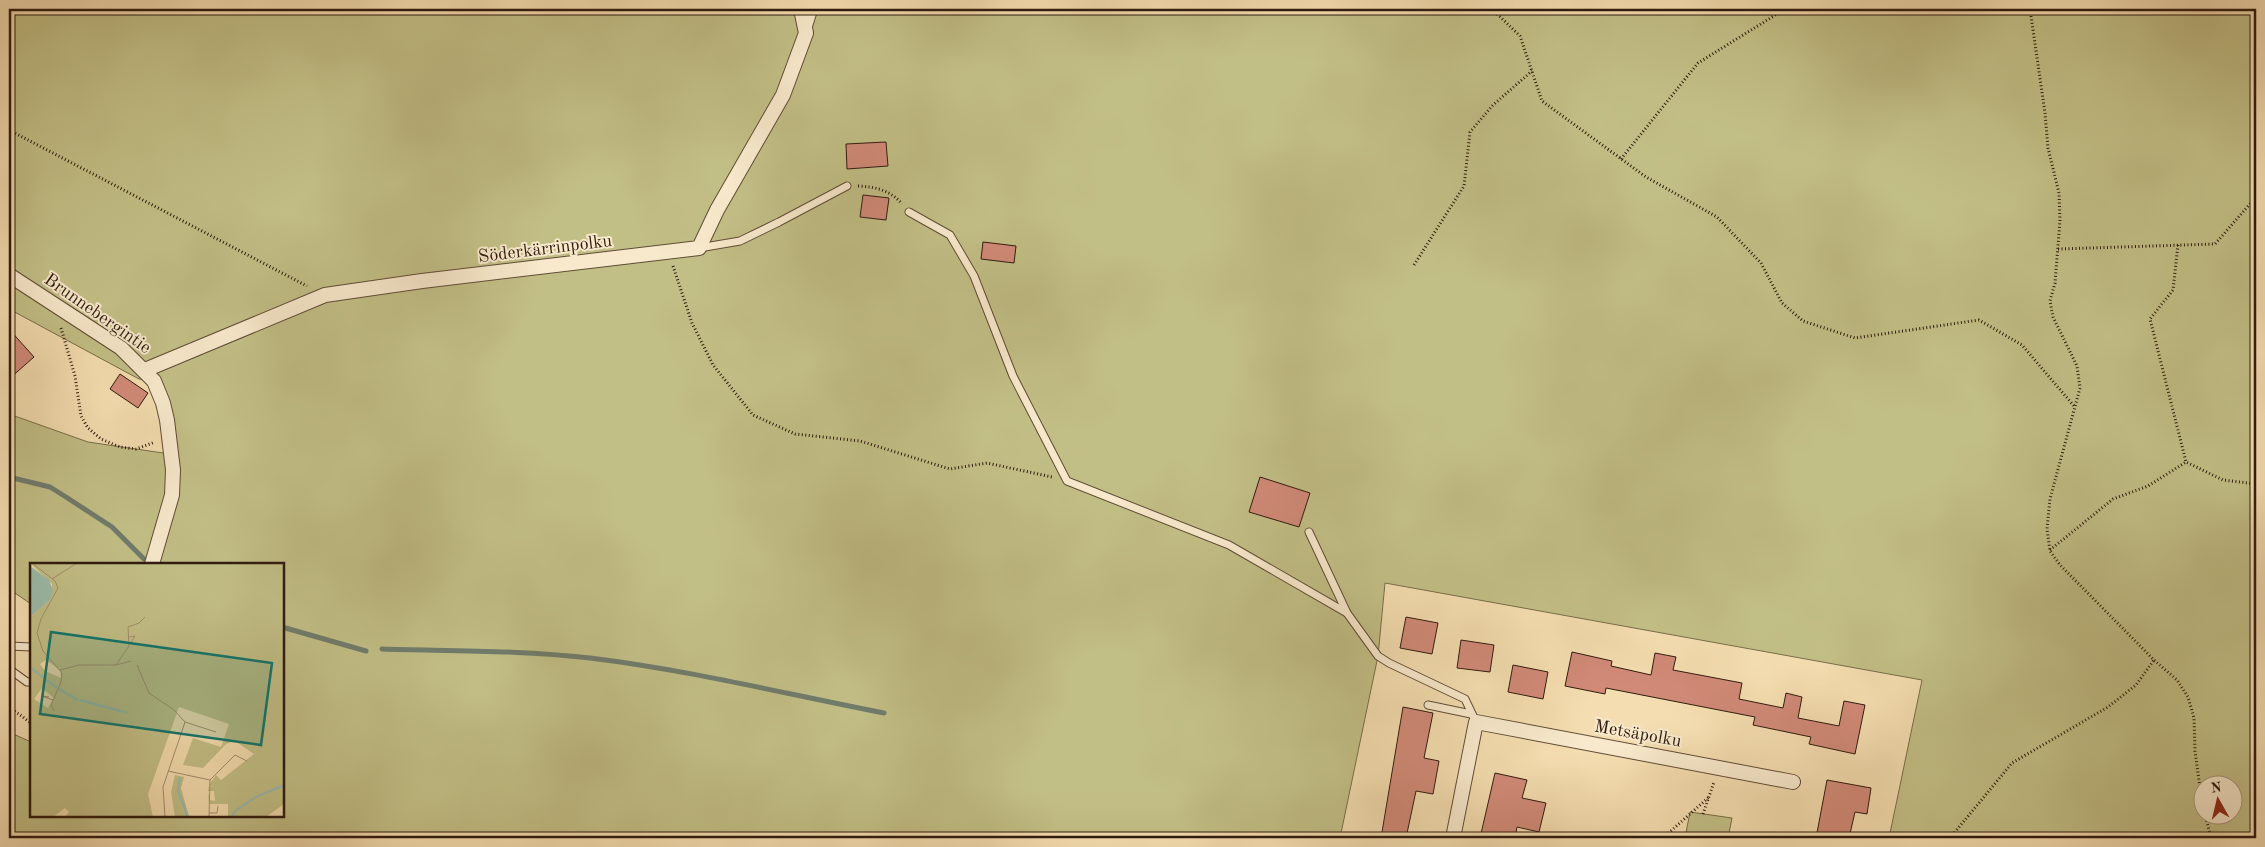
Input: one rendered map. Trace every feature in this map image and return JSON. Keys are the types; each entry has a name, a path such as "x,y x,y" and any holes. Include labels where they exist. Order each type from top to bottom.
{"street":[{"path":"698,248 717,210 783,95 806,33 801,9"},
{"name":"Söderkärrinpolku","path":"145,370 325,295 422,281 698,248"},
{"name":"Brunnebergintie","path":"9,275 120,348 145,370 154,381 163,402 173,470 172,495 152,563"},
{"path":"1452,838 1473,718"},
{"name":"Metsäpolku","path":"1473,718 1794,782"}],"lane":[{"path":"806,33 814,9"},
{"path":"698,248 740,241 847,186"},
{"path":"909,212 950,235 974,276 1013,376 1067,481 1229,545 1347,613"},
{"path":"1309,532 1347,613 1378,656 1389,664 1466,699 1473,718"},
{"path":"9,646 30,646"},
{"path":"9,669 27,682 30,682"},
{"path":"1428,705 1473,718"}],"path":[{"path":"1492,9 1520,36 1542,101 1646,177 1717,217 1761,263 1782,304 1803,321 1855,338 1979,320 2022,345 2074,406"},
{"path":"1621,159 1698,63 1785,9"},
{"path":"2030,9 2045,112 2048,148 2059,193 2058,249 2055,283 2050,301 2054,317 2077,366 2080,388 2050,499 2047,529 2050,550 2060,565 2176,680 2188,697 2194,718 2198,774"},
{"path":"1414,265 1464,186 1470,132 1493,105 1532,71"},
{"path":"9,130 325,295"},
{"path":"847,186 875,187 895,195 909,212"},
{"path":"2058,249 2215,244 2256,197"},
{"path":"2178,245 2173,290 2150,319 2186,462 2223,480 2256,484"},
{"path":"669,252 692,323 713,365 753,415 795,434 860,441 950,469 987,463 1067,481"},
{"path":"54,303 75,376 81,416 88,428 100,439 120,447 136,449 169,436"},
{"path":"2050,550 2113,499 2148,486 2186,462"},
{"path":"1950,838 2012,763 2108,707 2136,685 2154,660"},
{"path":"9,707 30,722"},
{"path":"1703,814 1719,767"},
{"path":"1663,838 1709,797"},
{"path":"2208,824 2211,838"}],"shaded area":[{"path":"9,9 2256,9 2256,838 1889,838 1922,680 1385,583 1378,656 1340,838 9,838 9,732 30,742 30,817 284,817 284,563 30,563 30,603 9,589 9,414 88,442 170,454 154,381 139,379 9,309"},
{"path":"1690,812 1732,818 1728,838 1685,838"}],"building":[{"path":"886,142 888,166 847,169 846,144"},
{"path":"863,195 889,198 886,220 860,217"},
{"path":"983,242 1016,246 1014,263 981,259"},
{"path":"9,329 34,357 9,379"},
{"path":"120,374 148,393 138,408 110,389"},
{"path":"1260,477 1310,493 1299,527 1249,512"},
{"path":"1406,617 1438,623 1432,654 1400,648"},
{"path":"1461,640 1494,645 1490,672 1457,668"},
{"path":"1572,652 1612,661 1611,666 1651,675 1655,653 1676,657 1673,670 1742,683 1739,699 1783,708 1786,693 1802,697 1798,718 1839,726 1844,701 1865,705 1855,754 1809,744 1811,737 1753,725 1755,717 1606,688 1605,694 1565,686"},
{"path":"1513,665 1548,672 1543,699 1508,692"},
{"path":"1403,707 1433,713 1424,758 1439,761 1433,794 1416,791 1406,838 1381,838"},
{"path":"1495,773 1527,780 1522,798 1546,803 1539,832 1517,827 1515,838 1480,838"},
{"path":"1827,780 1871,788 1867,814 1855,812 1849,838 1816,838"}],"waterway":[{"path":"9,477 50,487 112,527 144,559"},
{"path":"284,628 366,651"},
{"path":"382,649 512,652 590,658 701,676 884,713"}]}
